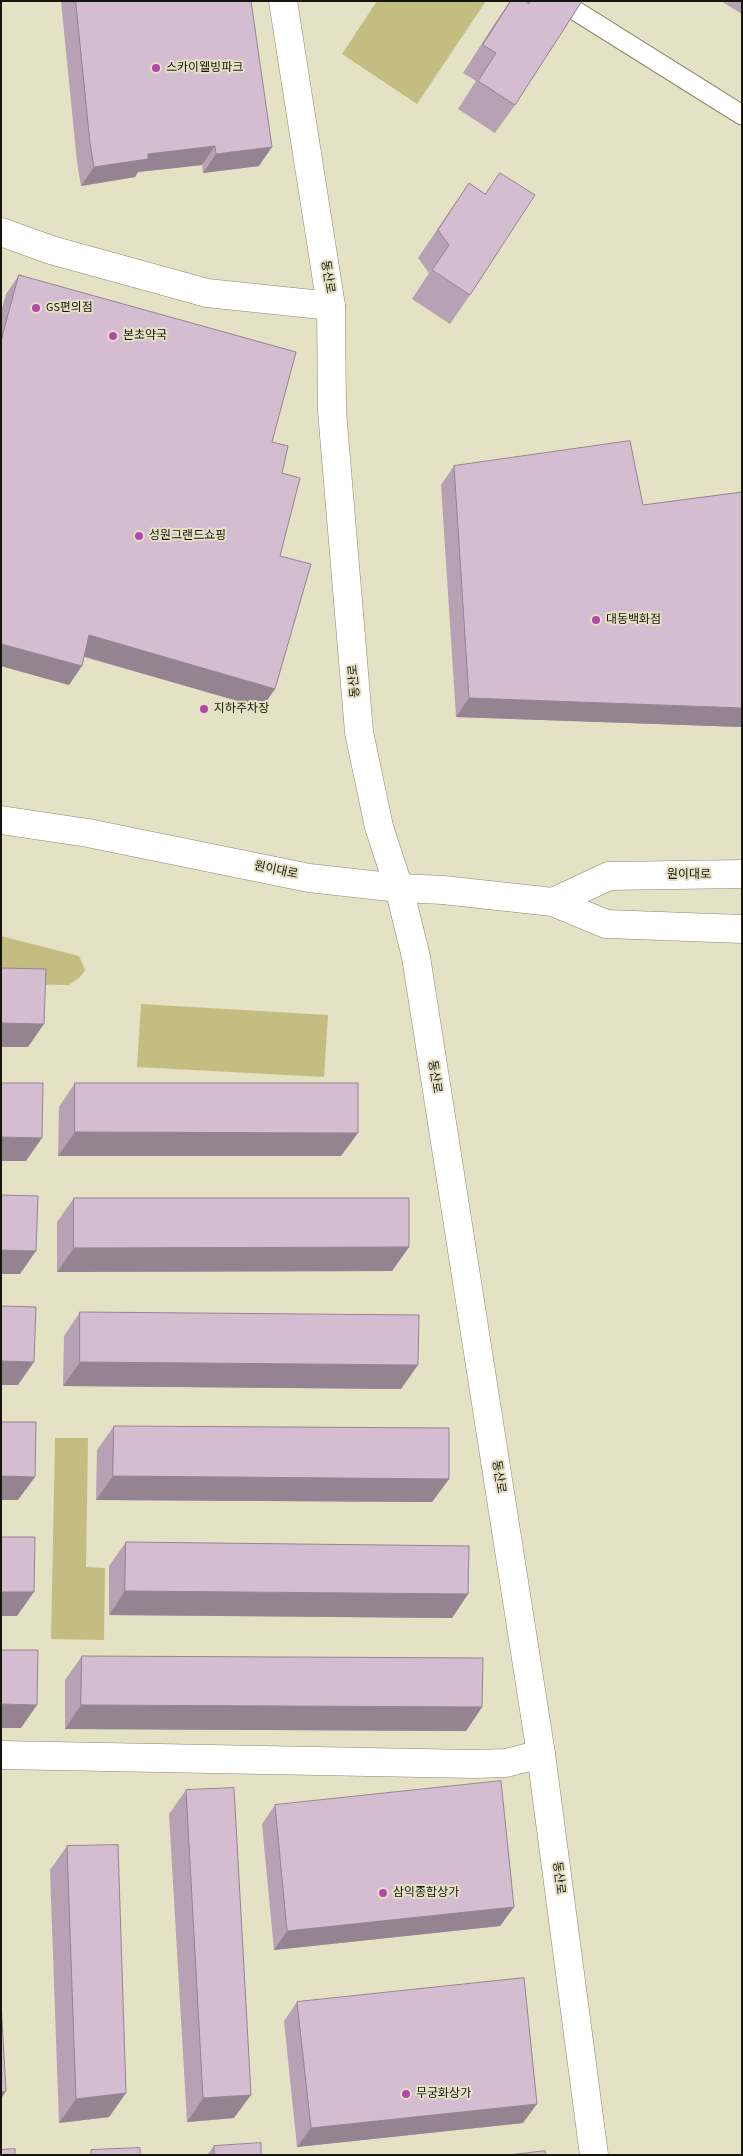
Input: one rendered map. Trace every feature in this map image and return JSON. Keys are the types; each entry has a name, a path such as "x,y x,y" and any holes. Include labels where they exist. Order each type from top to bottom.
{"main road":[{"name":"동산로","path":"283,1 331,306 332,410 359,732 379,827 399,888 416,957 541,1754 594,2155"},
{"path":"1,232 51,250 207,293 331,306"},
{"name":"원이대로","path":"1,820 88,833 310,878 553,902 606,924 742,929"},
{"name":"원이대로","path":"553,902 609,876 742,874"},
{"path":"1,1755 473,1764 506,1763 541,1754"}],"lane":[{"path":"560,1 742,114"}],"shaded area":[{"path":"377,1 486,1 417,104 342,54"},
{"path":"1,936 79,956 85,970 80,977 69,985 1,984"},
{"path":"141,1004 328,1015 324,1077 137,1067"},
{"path":"55,1438 88,1438 86,1567 105,1568 104,1640 51,1639"}],"building":[{"name":"스카이웰빙파크","path":"76,1 251,1 272,147 216,154 215,146 148,154 148,159 94,167"},
{"path":"511,1 525,1 529,4 530,1 582,1 515,105 478,81 496,53 483,45"},
{"path":"500,173 535,195 470,295 432,270 449,245 438,230 469,183 485,194"},
{"name":"성원그랜드쇼핑","path":"19,275 296,352 272,442 288,446 282,473 300,478 280,556 311,564 275,689 89,635 82,666 1,644 1,341"},
{"name":"대동백화점","path":"630,441 643,505 742,492 742,708 469,698 454,466"},
{"path":"1,968 46,969 44,1024 1,1023"},
{"path":"1,1083 43,1083 42,1138 1,1137"},
{"path":"75,1083 358,1083 358,1133 75,1132"},
{"path":"1,1195 38,1196 36,1251 1,1250"},
{"path":"74,1198 409,1198 409,1247 74,1248"},
{"path":"1,1306 36,1307 34,1362 1,1361"},
{"path":"80,1312 419,1315 418,1365 80,1362"},
{"path":"1,1422 36,1422 35,1477 1,1476"},
{"path":"114,1426 449,1428 449,1479 113,1476"},
{"path":"1,1537 35,1537 34,1592 1,1592"},
{"path":"126,1542 469,1546 468,1594 125,1591"},
{"path":"1,1650 38,1650 37,1705 1,1704"},
{"path":"82,1656 483,1658 482,1707 81,1705"},
{"name":"삼익종합상가","path":"501,1781 514,1907 287,1931 275,1805"},
{"path":"234,1788 251,2095 203,2098 186,1790"},
{"path":"118,1845 126,2093 76,2099 67,1846"},
{"name":"무궁화상가","path":"524,1978 537,2104 311,2128 297,2002"},
{"path":"1,2002 6,2091 1,2092"},
{"path":"261,2143 261,2155 214,2155 214,2146"},
{"path":"140,2148 140,2155 91,2155 91,2150"},
{"path":"15,2149 15,2155 1,2155 1,2150"},
{"path":"545,2151 546,2155 510,2155"}],"place":[{"name":"스카이웰빙파크","path":"156,68"},
{"name":"GS편의점","path":"36,308"},
{"name":"본초약국","path":"113,336"},
{"name":"성원그랜드쇼핑","path":"139,536"},
{"name":"대동백화점","path":"596,620"},
{"name":"지하주차장","path":"204,709"},
{"name":"삼익종합상가","path":"383,1893"},
{"name":"무궁화상가","path":"406,2094"}]}
